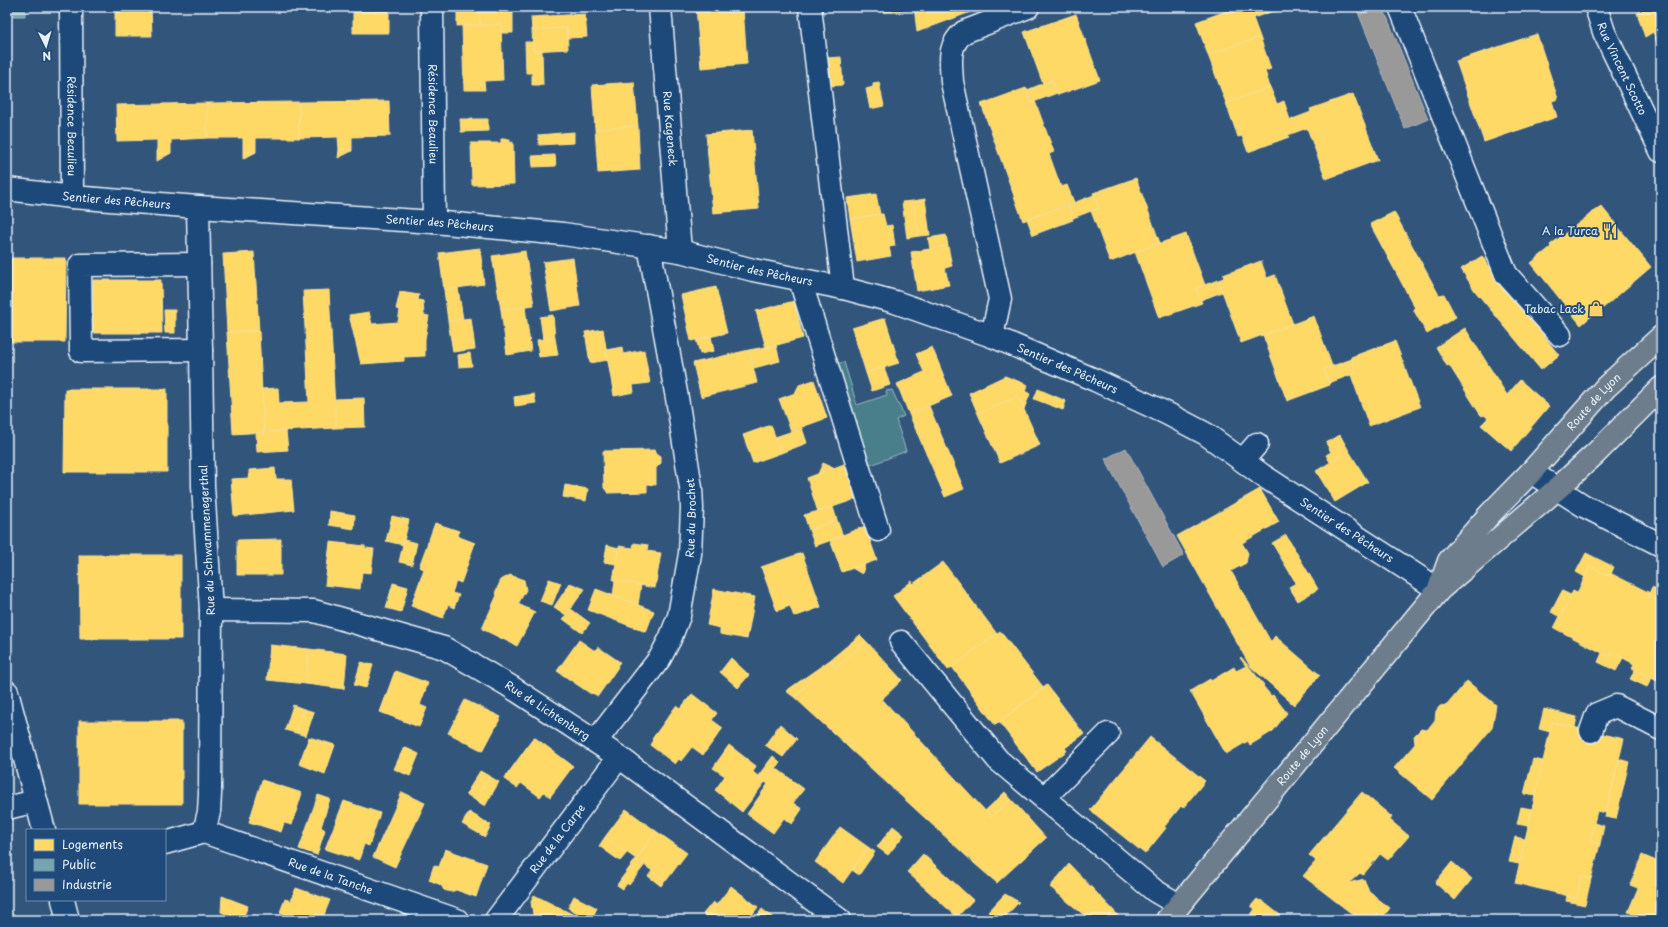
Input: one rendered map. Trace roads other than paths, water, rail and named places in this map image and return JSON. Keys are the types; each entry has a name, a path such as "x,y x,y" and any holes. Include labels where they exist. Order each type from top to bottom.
{"main road":[{"name":"Route de Lyon","path":"1439,590 1449,561 1490,514 1532,472 1606,386 1661,337"},
{"name":"Route de Lyon","path":"1173,913 1439,590 1558,488 1596,453 1661,388"}],"street":[{"name":"Résidence Beaulieu","path":"70,7 72,197"},
{"name":"Résidence Beaulieu","path":"432,7 434,222"},
{"name":"Rue Kageneck","path":"660,7 680,251"},
{"path":"810,7 843,288"},
{"path":"992,336 1000,299 952,82 952,47 956,39 964,32 1028,7"},
{"path":"1400,7 1506,274 1560,335"},
{"name":"Rue Vincent Scotto","path":"1596,7 1604,32 1661,151"},
{"name":"Sentier des Pêcheurs","path":"7,189 72,197 198,207 434,222 563,234 680,251 739,267 843,288 895,302 992,336 1095,380 1166,413 1206,434 1262,475 1439,590"},
{"name":"Rue du Schwammenegerthal","path":"198,207 202,350 202,486 211,610 211,763 209,812 204,832"},
{"name":"Rue du Brochet","path":"596,741 660,658 670,639 679,616 690,554 692,508 691,488 680,413 649,246"},
{"path":"199,264 80,265 81,351 202,350"},
{"path":"800,280 878,530"},
{"path":"1243,460 1257,444"},
{"path":"1532,472 1584,506 1661,545"},
{"name":"Rue de Lichtenberg","path":"211,610 314,611 444,648 508,685 619,756 840,920"},
{"path":"901,642 998,760 1154,891 1173,913"},
{"path":"7,692 44,829"},
{"path":"1591,731 1597,714 1616,706 1661,729"},
{"path":"1044,798 1108,734"},
{"name":"Rue de la Carpe","path":"496,920 619,756"},
{"path":"7,808 36,801"},
{"path":"166,843 204,832"},
{"name":"Rue de la Tanche","path":"204,832 457,920"},
{"path":"63,901 68,920"}],"place":[{"name":"A la Turca","path":"1610,231"},
{"name":"Tabac Lack","path":"1596,309"}]}
